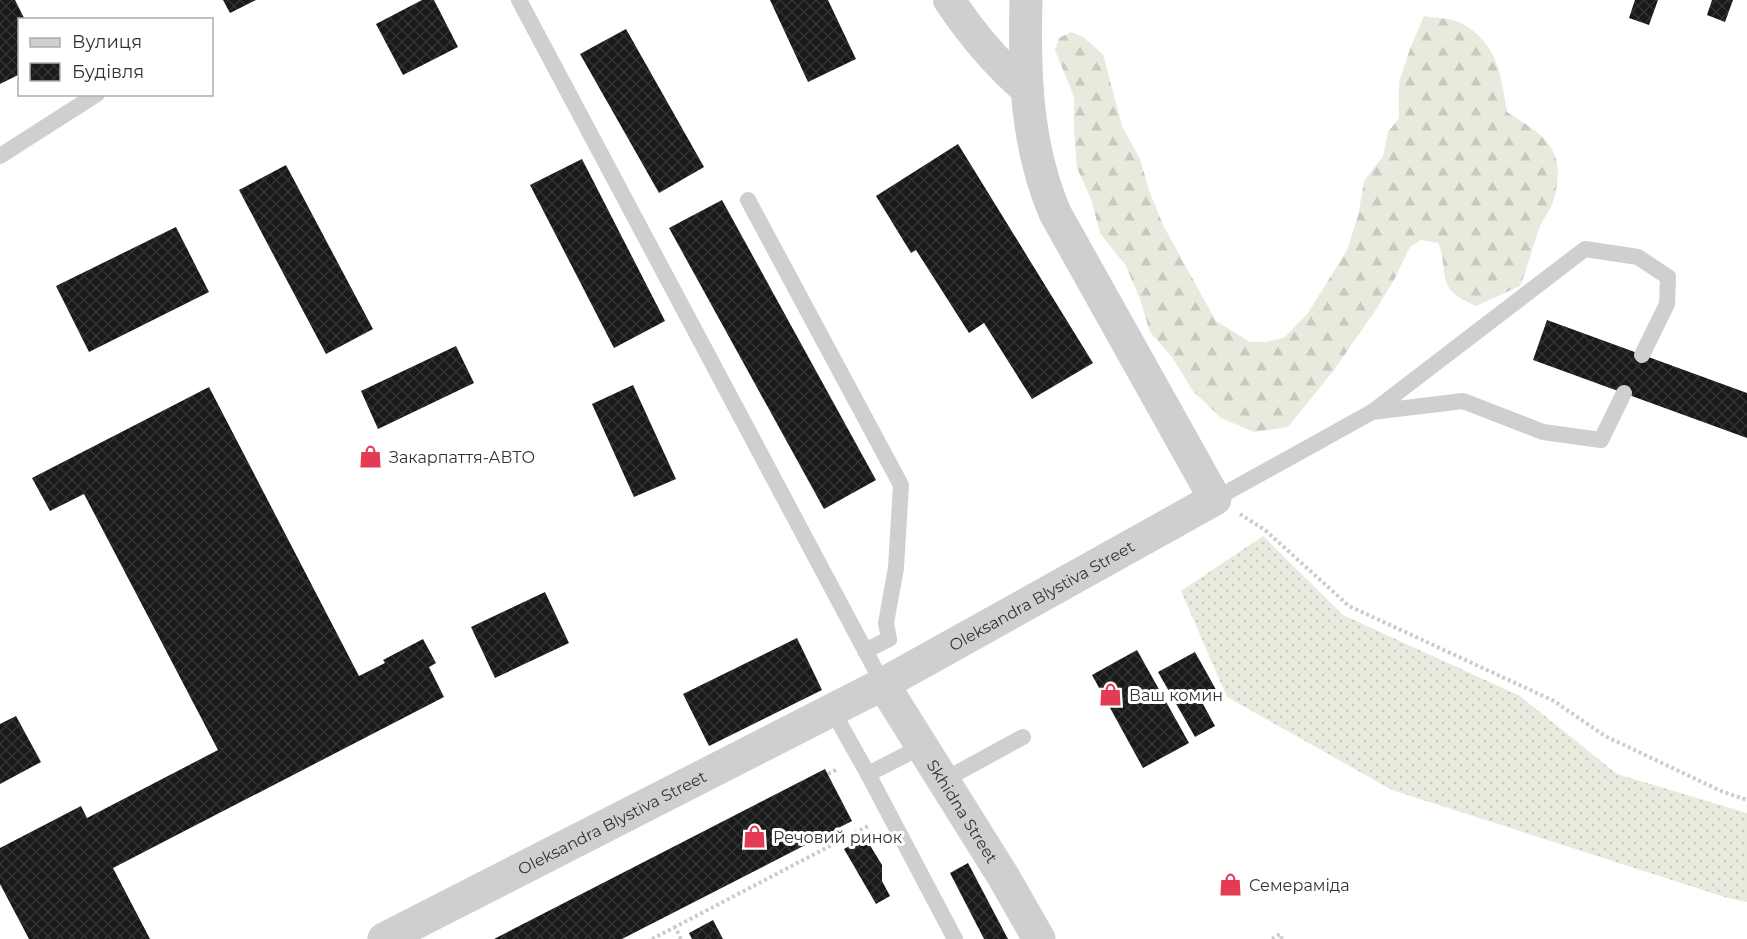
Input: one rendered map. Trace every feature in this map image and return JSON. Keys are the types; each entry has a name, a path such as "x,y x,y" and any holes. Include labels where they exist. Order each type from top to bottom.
{"street":[{"path":"949,0 970,31 1000,66 1028,91"},
{"path":"1026,0 1024,51 1034,151 1043,185 1055,213 1215,499"},
{"name":"Oleksandra Blystiva Street","path":"384,939 883,684 1215,499"},
{"name":"Skhidna Street","path":"883,684 1003,876 1039,939"}],"lane":[{"path":"519,0 883,684"},
{"path":"0,156 94,96"},
{"path":"748,200 902,485 896,568 886,623 889,639 865,651"},
{"path":"1215,499 1372,412 1585,249 1638,257 1668,277 1667,304 1642,355"},
{"path":"1372,412 1463,401 1543,432 1601,440 1624,393"},
{"path":"832,710 954,939"},
{"path":"944,780 1023,737"},
{"path":"868,774 923,746"}],"path":[{"path":"1215,499 1265,530 1349,606 1554,701 1605,736 1721,791 1747,800"},
{"path":"652,939 889,815"},
{"path":"675,927 681,939"},
{"path":"1272,939 1280,934 1282,939"}],"green space":[{"path":"1424,16 1457,21 1483,40 1496,61 1500,73 1507,112 1541,136 1549,144 1554,154 1558,179 1554,199 1539,229 1520,286 1476,306 1465,301 1448,286 1438,243 1421,240 1410,247 1375,311 1334,370 1288,427 1254,432 1221,418 1193,391 1172,357 1150,332 1140,299 1126,266 1100,233 1091,199 1077,168 1074,97 1055,50 1059,38 1071,32 1083,37 1103,54 1122,126 1140,159 1150,193 1164,227 1216,321 1250,342 1267,342 1285,337 1308,313 1347,250 1358,216 1364,181 1383,156 1388,132 1399,118 1399,82"},
{"path":"1263,536 1343,615 1520,696 1617,774 1747,813 1747,902 1728,898 1392,790 1227,697 1181,591"}],"building":[{"path":"0,0 15,0 24,18 18,18 18,75 0,84"},
{"path":"223,0 256,0 230,13"},
{"path":"422,0 434,0 458,47 403,75 376,24"},
{"path":"770,0 828,0 856,59 808,82"},
{"path":"1635,0 1658,0 1649,25 1629,18"},
{"path":"1712,0 1733,0 1725,22 1707,15"},
{"path":"626,29 704,167 659,193 580,54"},
{"path":"958,144 1093,363 1032,399 984,323 969,333 916,250 911,253 876,196"},
{"path":"582,159 665,321 614,348 530,185"},
{"path":"286,165 373,329 326,354 239,190"},
{"path":"722,200 876,480 824,509 669,228"},
{"path":"176,227 209,292 89,352 56,286"},
{"path":"1547,320 1747,393 1747,438 1533,360"},
{"path":"456,346 474,383 378,429 361,391"},
{"path":"633,385 676,479 634,497 592,404"},
{"path":"209,387 359,676 385,663 383,660 423,639 436,663 429,667 444,697 113,868 150,939 29,939 0,884 0,848 81,806 87,818 218,750 84,494 50,511 32,478"},
{"path":"545,592 569,643 495,678 471,627"},
{"path":"797,638 822,690 709,746 683,694"},
{"path":"1137,650 1189,743 1143,768 1092,675"},
{"path":"1195,652 1219,695 1203,704 1215,726 1195,737 1158,672"},
{"path":"16,716 41,762 0,784 0,724"},
{"path":"825,769 852,821 622,939 494,939"},
{"path":"865,837 882,865 882,881 890,896 876,904 844,849"},
{"path":"968,863 1008,939 984,939 950,873"},
{"path":"713,920 723,939 692,939 689,933"}],"place":[{"name":"Закарпаття-АВТО","path":"371,457"},
{"name":"Ваш комин","path":"1111,695"},
{"name":"Речовий ринок","path":"755,837"},
{"name":"Семераміда","path":"1231,885"}]}
